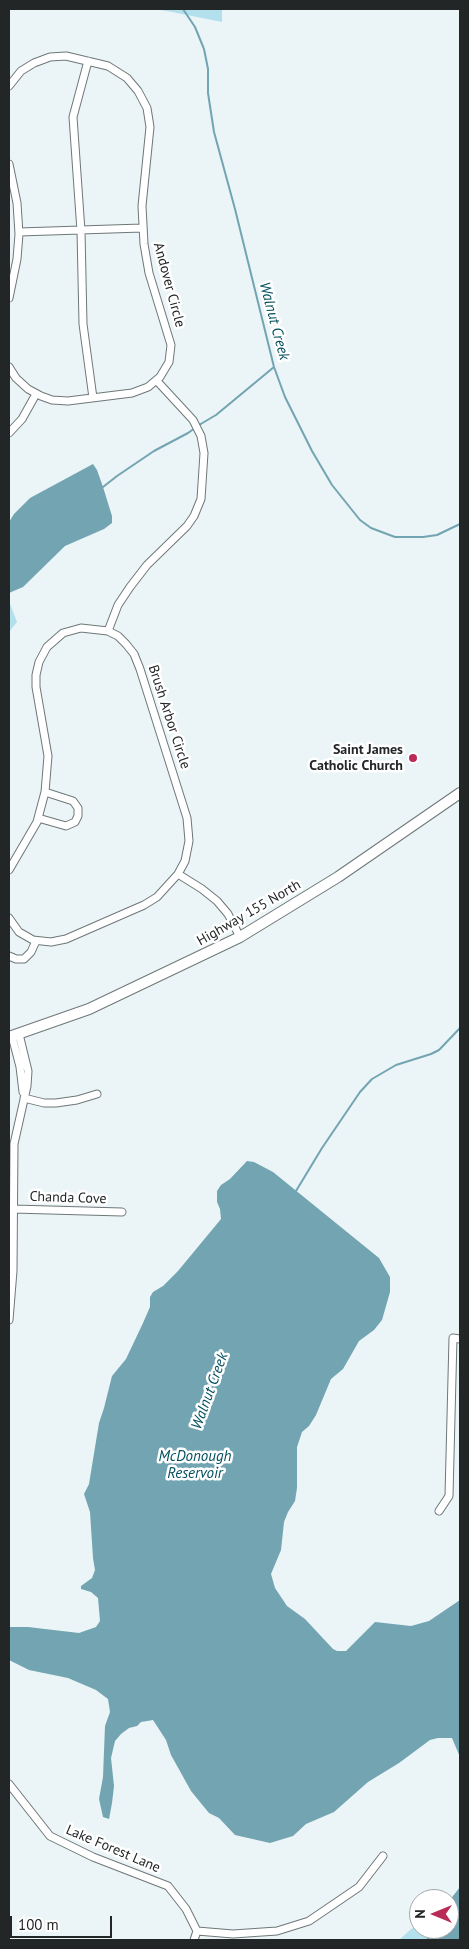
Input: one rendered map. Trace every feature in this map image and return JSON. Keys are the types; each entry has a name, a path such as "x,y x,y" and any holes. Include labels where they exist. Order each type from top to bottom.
{"main road":[{"name":"Highway 155 North","path":"13,1036 66,1018 104,1002 240,937 338,877 460,793"}],"street":[{"name":"Andover Circle","path":"9,86 25,68 44,59 66,56 108,66 123,75 135,87 147,108 150,131 142,228 148,267 171,342 168,362 157,381"},
{"path":"88,61 73,117 81,231 83,324 93,398"},
{"path":"9,164 16,198 19,232 17,259 9,298"},
{"path":"19,232 142,228"},
{"path":"9,367 20,382 36,394 61,401 137,392 157,381 187,413 200,432 204,453 200,498 194,516 187,526 147,565 130,587 118,605 108,631 81,628 63,633 47,647 39,662 36,687 48,756 46,792 38,818 9,870"},
{"path":"9,433 22,419 36,394"},
{"name":"Brush Arbor Circle","path":"36,941 51,942 66,939 144,905 163,892 178,874 185,861 188,847 187,818 137,659 123,639 108,631"},
{"path":"38,818 66,826 75,822 78,816 78,808 73,801 46,792"},
{"path":"178,874 202,889 216,901 228,914 240,937"},
{"path":"9,918 15,928 28,938 36,941 31,952 24,959 16,960 9,956"},
{"path":"9,934 15,928"},
{"path":"9,1320 13,1271 14,1144 24,1098 13,1036"},
{"path":"24,1098 44,1103 56,1103 77,1100 96,1094"},
{"name":"Chanda Cove","path":"13,1209 122,1212"},
{"path":"439,1511 449,1496 453,1338 460,1339"},
{"name":"Lake Forest Lane","path":"9,1784 50,1836 93,1857 168,1886 186,1909 197,1931"},
{"path":"194,1940 197,1931 233,1934 277,1931 309,1921 359,1888 383,1856"}],"shaded area":[{"path":"155,9 222,9 222,22 172,12"},
{"path":"9,601 17,622 9,632"},
{"path":"409,1931 409,1939 429,1939 429,1940 399,1940"}],"water":[{"path":"93,464 103,487 112,516 112,523 104,529 65,546 23,587 9,593 9,522 14,514 30,498"},
{"name":"McDonough Reservoir","path":"247,1161 254,1162 273,1172 379,1258 390,1277 390,1292 382,1320 374,1330 359,1341 343,1369 331,1379 316,1415 309,1426 302,1432 297,1447 297,1488 295,1501 284,1522 281,1550 271,1574 275,1588 287,1606 305,1619 337,1651 346,1651 375,1622 411,1626 429,1621 460,1600 460,1757 452,1738 430,1740 399,1763 368,1782 334,1812 306,1824 293,1836 270,1843 235,1835 219,1818 209,1813 191,1791 171,1755 166,1740 153,1720 141,1722 137,1726 129,1728 115,1741 111,1758 114,1786 112,1803 109,1819 103,1817 99,1799 103,1777 105,1726 110,1712 108,1699 96,1690 68,1678 29,1670 9,1660 9,1627 28,1627 79,1633 96,1627 100,1621 98,1598 91,1592 81,1589 81,1586 92,1578 95,1570 90,1512 84,1494 89,1484 99,1423 112,1376 126,1359 150,1307 150,1297 153,1292 163,1286 178,1271 221,1219 217,1202 217,1191"},
{"path":"460,1887 460,1940 426,1940 459,1939 458,1889"}],"waterway":[{"name":"Walnut Creek","path":"183,9 195,27 204,49 208,69 208,93 214,132 274,367 285,397 312,451 332,485 360,520 371,528 395,537 423,537 437,535 460,524"},
{"path":"199,425 216,415 274,367"},
{"path":"103,487 154,451 195,428"},
{"name":"Walnut Creek","path":"296,1191 322,1148 360,1092 372,1079 396,1065 439,1050 460,1028"}],"place":[{"name":"Saint James Catholic Church","path":"413,758"}]}
